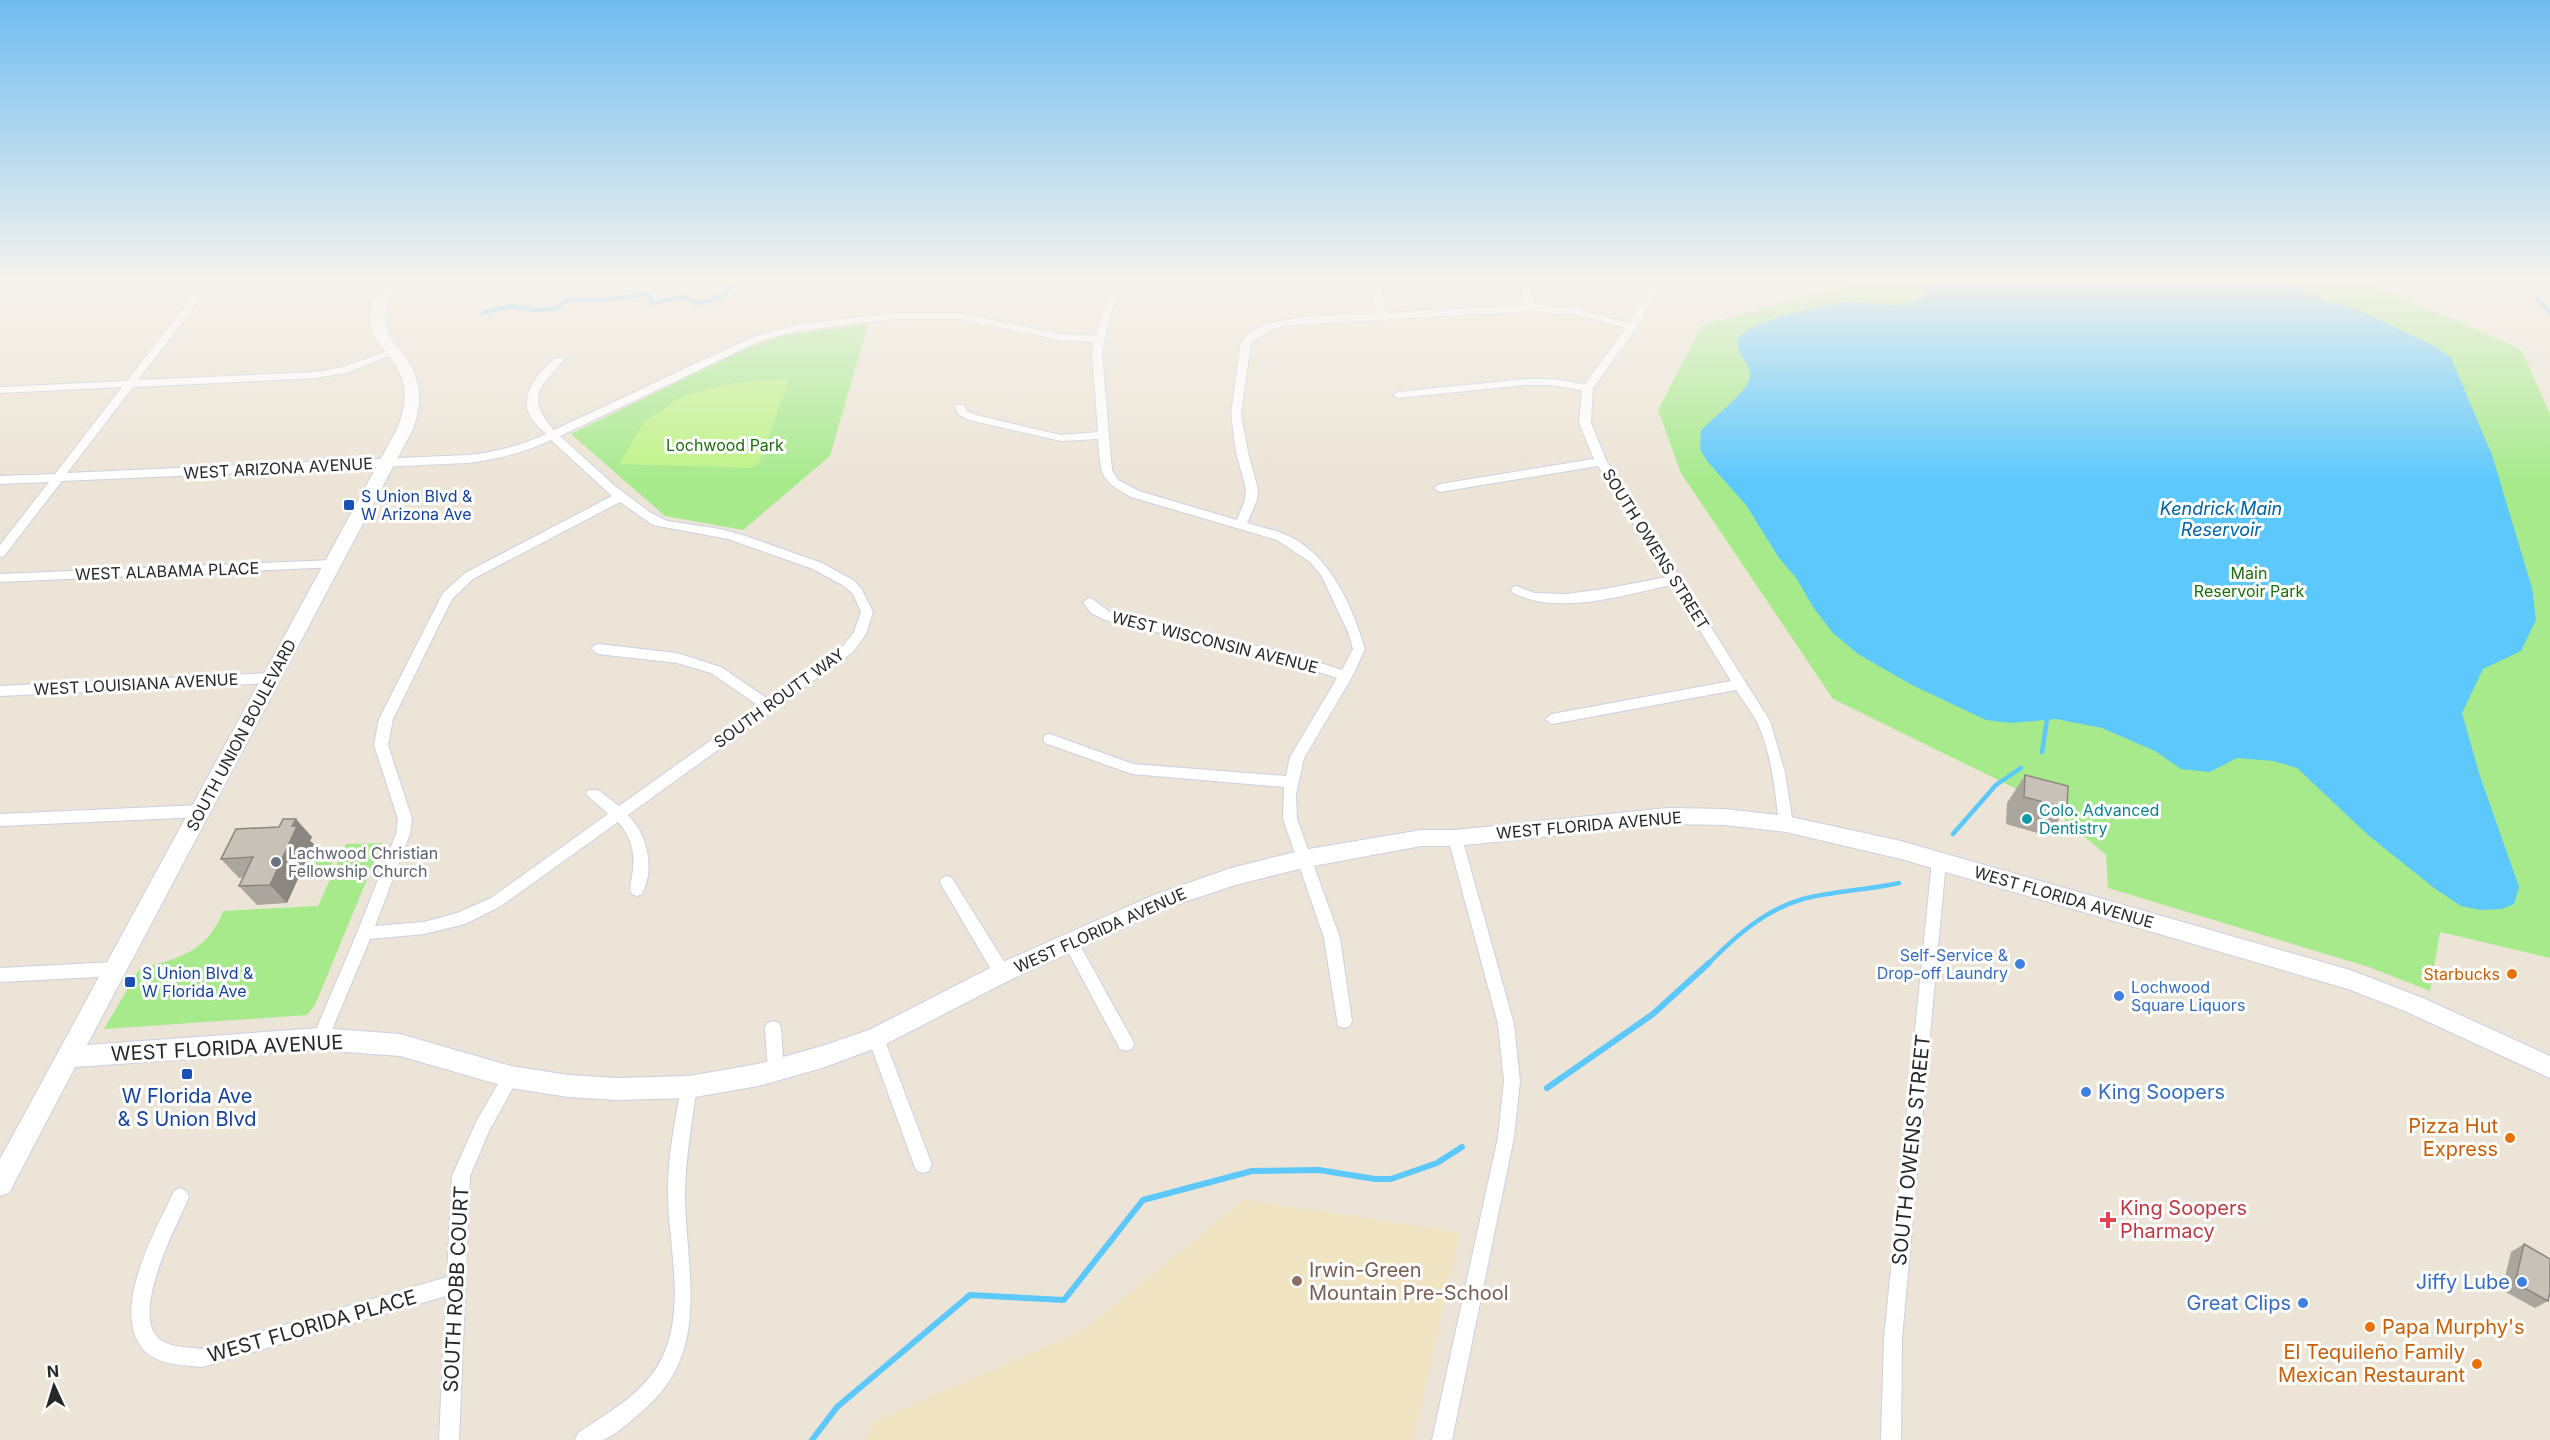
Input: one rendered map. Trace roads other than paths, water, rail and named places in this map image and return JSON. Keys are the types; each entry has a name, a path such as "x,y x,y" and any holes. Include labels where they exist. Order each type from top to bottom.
{"street":[{"path":"0,553 157,348"},
{"name":"SOUTH UNION BOULEVARD","path":"0,1184 7,1158 68,1057 408,422 414,397 410,376 390,348"},
{"name":"WEST ARIZONA AVENUE","path":"0,480 388,463 501,455 527,447 736,348"},
{"path":"1098,348 1107,470 1114,483 1135,494 1281,537 1300,548 1326,573 1354,633 1359,649 1346,676 1297,757 1291,782 1290,819 1332,938 1344,1021"},
{"path":"1241,524 1251,500 1251,489 1238,427 1238,397 1245,348"},
{"path":"1398,394 1525,382 1550,382 1588,388 1617,348"},
{"path":"0,390 317,375 345,370 393,352"},
{"name":"SOUTH ROUTT WAY","path":"365,933 424,928 460,919 495,902 848,649 860,634 867,612 857,590 838,576 815,565 729,535 655,522 621,496 551,435 536,418 533,404 544,374 559,360"},
{"name":"SOUTH OWENS STREET","path":"1588,388 1585,423 1601,462 1763,722 1774,747 1780,773 1785,824"},
{"path":"960,407 963,413 972,418 1062,438 1103,435"},
{"path":"1440,488 1601,462"},
{"path":"320,1039 365,933 403,834 405,819 381,745 386,719 447,596 469,576 621,496"},
{"name":"WEST ALABAMA PLACE","path":"0,578 333,564"},
{"path":"1516,590 1532,597 1550,598 1592,594 1675,580"},
{"name":"WEST WISCONSIN AVENUE","path":"1089,602 1095,610 1109,617 1293,659 1346,676"},
{"path":"598,649 677,658 716,670 768,706"},
{"name":"WEST LOUISIANA AVENUE","path":"0,691 271,678"},
{"path":"1552,719 1740,684"},
{"path":"1050,739 1132,769 1291,782"},
{"path":"593,794 620,812 631,825 641,850 641,874 637,890"},
{"path":"0,820 200,811"},
{"name":"WEST FLORIDA AVENUE","path":"68,1057 320,1039 400,1045 511,1077 568,1086 617,1089 689,1087 776,1070 876,1038 1002,973 1162,901 1231,877 1303,859 1422,838 1455,838 1668,816 1725,818 1785,824 1862,840 1939,861 2350,980 2415,1005 2550,1067"},
{"path":"1442,1440 1506,1137 1512,1081 1506,1024 1455,838"},
{"name":"SOUTH OWENS STREET","path":"1892,1440 1893,1338 1939,861"},
{"path":"947,882 1002,973"},
{"path":"1071,942 1126,1044"},
{"path":"0,975 115,969"},
{"path":"773,1028 776,1070"},
{"path":"876,1038 923,1166"},
{"name":"SOUTH ROBB COURT","path":"449,1440 461,1176 486,1120 511,1077"},
{"path":"585,1440 632,1408 655,1387 669,1365 679,1335 683,1311 677,1170 689,1087"},
{"name":"WEST FLORIDA PLACE","path":"180,1197 148,1273 138,1309 144,1336 158,1350 177,1358 202,1359 455,1284"}],"water":[{"name":"Kendrick Main Reservoir","path":"1738,348 2437,348 2451,358 2492,455 2532,588 2536,620 2521,651 2483,669 2462,713 2480,776 2519,887 2514,904 2502,909 2480,910 2461,906 2434,888 2368,835 2297,768 2273,761 2237,758 2210,772 2181,769 2155,751 2102,728 2056,719 2011,723 1986,720 1912,685 1858,654 1833,633 1813,607 1797,579 1779,558 1746,505 1707,461 1700,449 1701,431 1737,397 1748,383 1750,371"}],"waterway":[{"path":"2042,752 2047,720"},
{"path":"1953,834 1996,785 2021,768"},
{"path":"1708,964 1751,925 1789,904 1815,896 1899,883"},
{"path":"1547,1088 1653,1014 1709,963"},
{"path":"812,1440 837,1407 970,1295 1064,1300 1143,1200 1252,1171 1319,1170 1375,1179 1391,1179 1437,1163 1462,1147"}],"place":[{"name":"S Union Blvd & W Arizona Ave","path":"349,505"},
{"name":"Colo. Advanced Dentistry","path":"2027,819"},
{"name":"Lachwood Christian Fellowship Church","path":"276,862"},
{"name":"Self-Service & Drop-off Laundry","path":"2020,964"},
{"name":"Starbucks","path":"2512,974"},
{"name":"S Union Blvd & W Florida Ave","path":"130,982"},
{"name":"Lochwood Square Liquors","path":"2119,996"},
{"name":"W Florida Ave & S Union Blvd","path":"187,1074"},
{"name":"King Soopers","path":"2086,1092"},
{"name":"Pizza Hut Express","path":"2510,1138"},
{"name":"King Soopers Pharmacy","path":"2108,1220"},
{"name":"Irwin-Green Mountain Pre-School","path":"1297,1281"},
{"name":"Jiffy Lube","path":"2522,1282"},
{"name":"Great Clips","path":"2303,1303"},
{"name":"Papa Murphy's","path":"2370,1327"},
{"name":"El Tequileño Family Mexican Restaurant","path":"2477,1364"}],"park label":[{"name":"Lochwood Park","path":"725,445"},
{"name":"Main Reservoir Park","path":"2249,582"}]}
